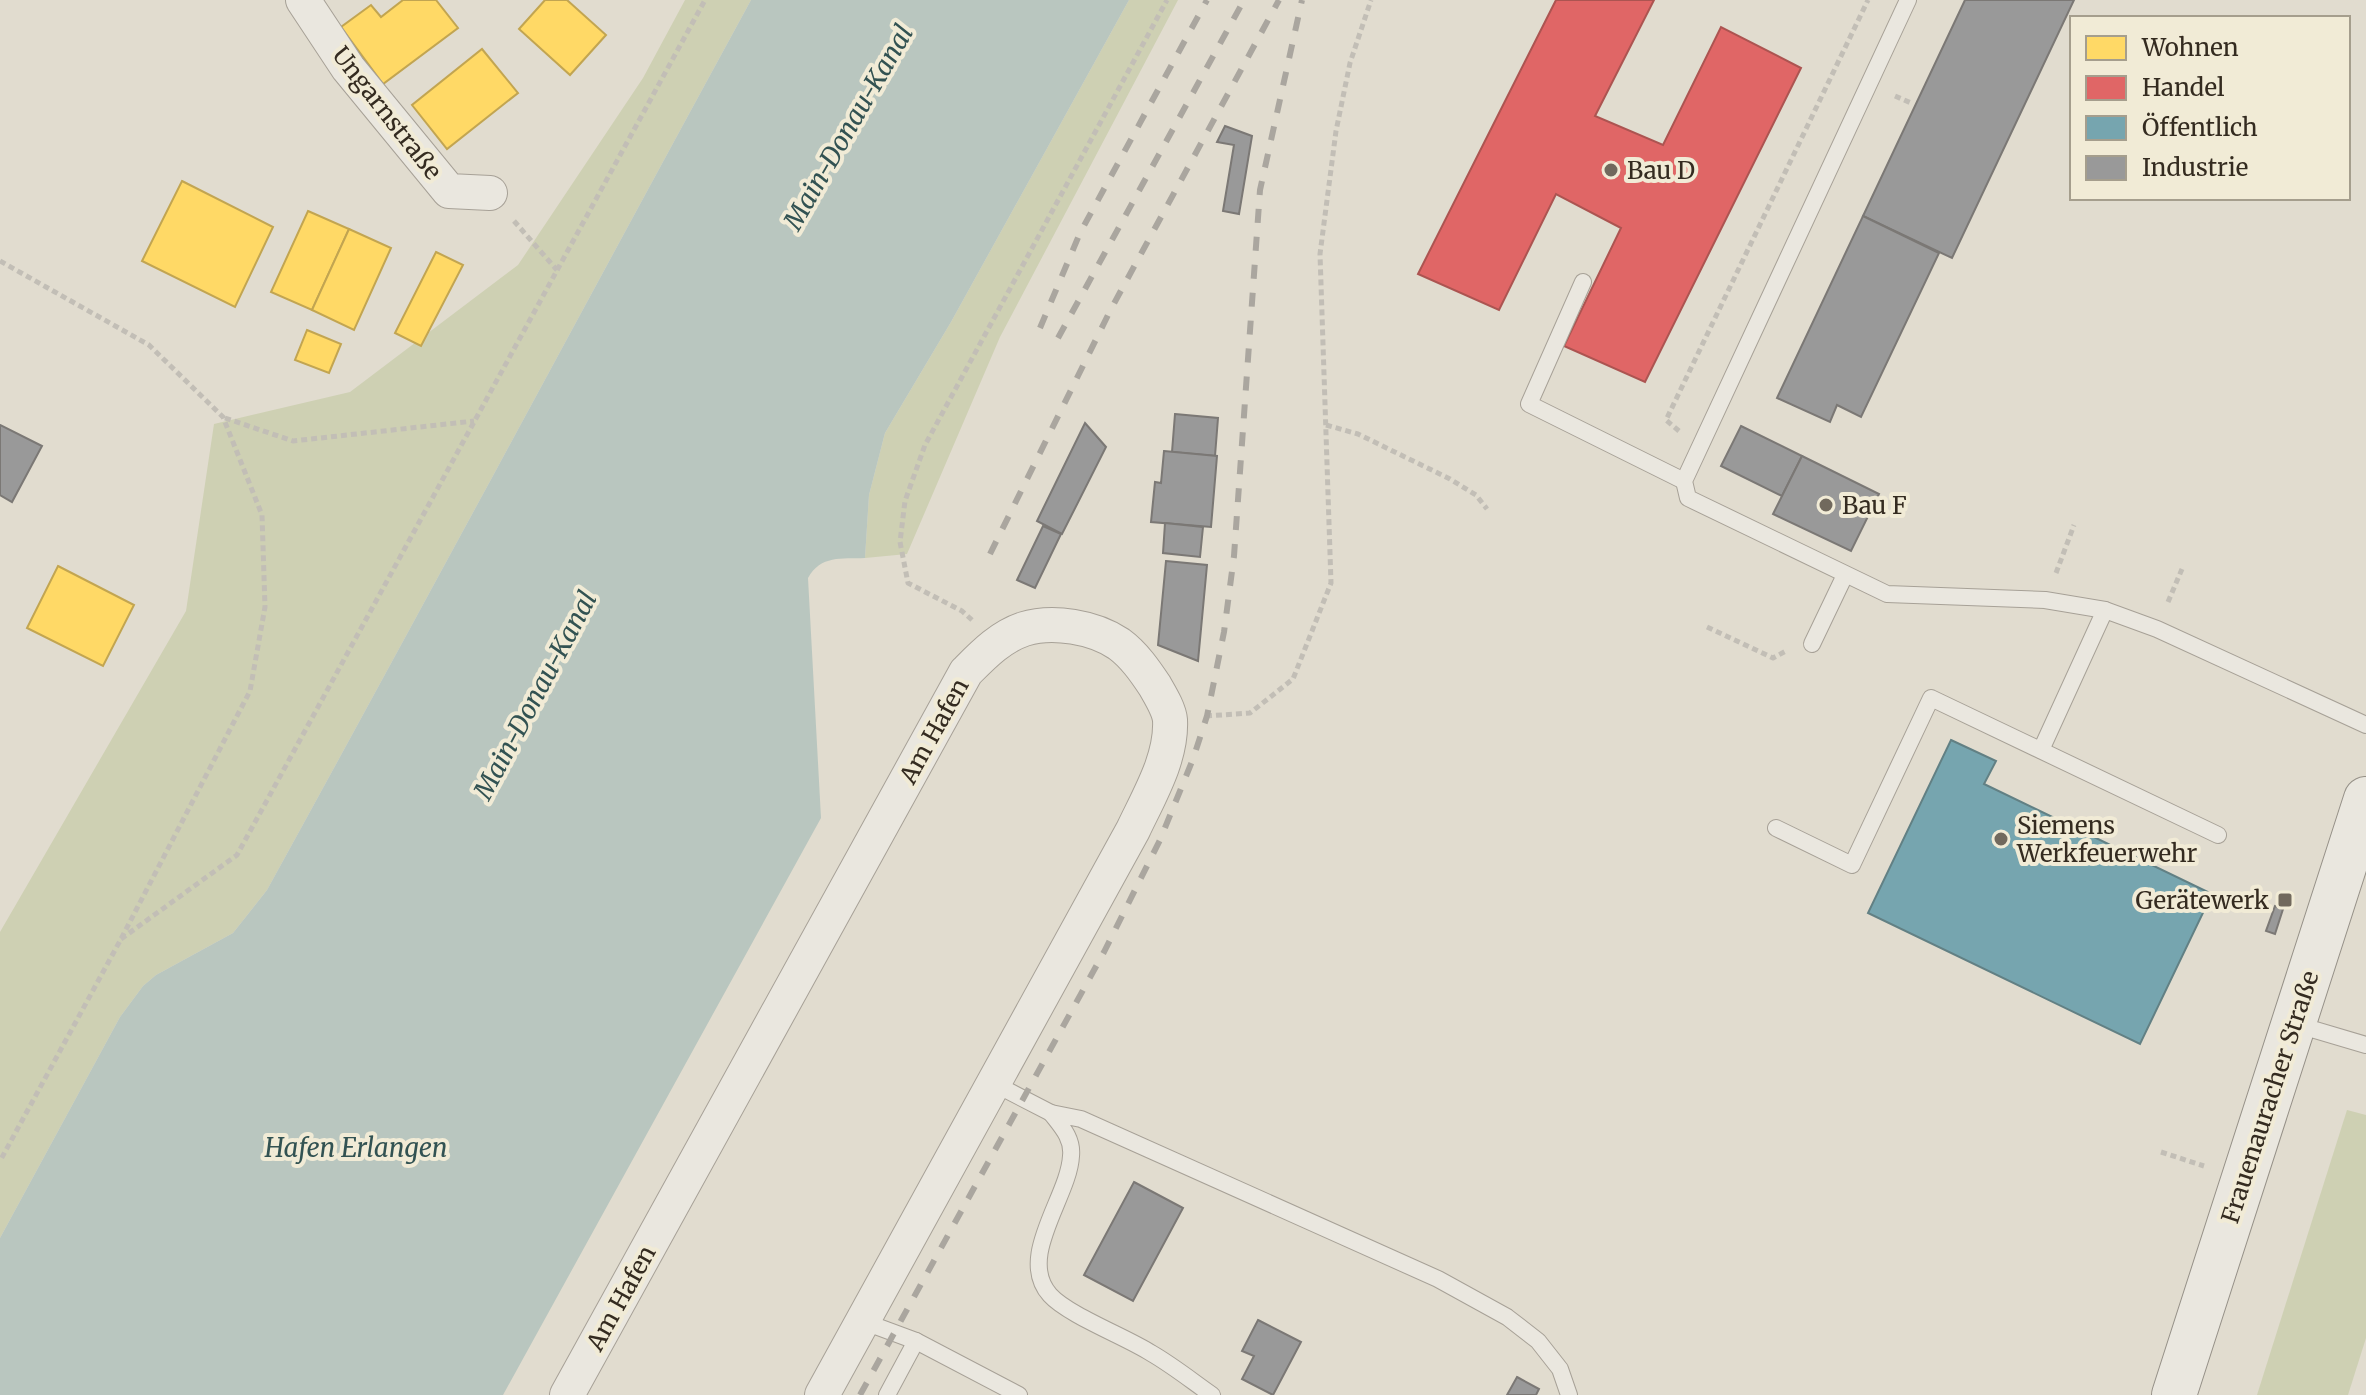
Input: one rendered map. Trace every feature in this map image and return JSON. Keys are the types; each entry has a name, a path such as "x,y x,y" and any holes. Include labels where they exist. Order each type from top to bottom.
{"main road":[{"name":"Frauenauracher Straße","path":"2174,1395 2366,799"}],"street":[{"name":"Ungarnstraße","path":"303,0 348,68 449,191 490,193"},
{"name":"Am Hafen","path":"567,1395 966,672 997,642 1025,628 1063,625 1088,631 1118,644 1139,663 1170,717"},
{"path":"822,1395 1140,816 1159,775 1167,746 1170,717"}],"lane":[{"path":"1908,0 1699,447 1684,481 1688,498 1887,594 2045,600 2105,610 2157,629 2366,725"},
{"path":"1583,282 1529,404 1684,481"},
{"path":"1812,644 1845,575"},
{"path":"2041,750 2105,610"},
{"path":"1776,828 1852,865 1931,698 2218,835"},
{"path":"2293,1024 2366,1045"},
{"path":"993,1083 1051,1113 1081,1119 1438,1279 1507,1317 1538,1341 1560,1369 1569,1395"},
{"path":"1051,1113 1067,1133 1072,1156 1040,1247 1039,1276 1049,1295 1152,1353 1212,1395"},
{"path":"862,1321 916,1341 1019,1395"},
{"path":"887,1395 916,1341"}],"path":[{"path":"121,939 237,855 705,0"},
{"path":"997,642 962,611 908,583 900,542 905,501 925,445 1167,0"},
{"path":"1170,717 1250,713 1293,679 1331,583 1320,254 1336,131 1350,63 1371,0"},
{"path":"1699,447 1666,420 1868,0"},
{"path":"490,193 557,270"},
{"path":"0,261 149,345 223,417 262,515 265,607 250,691 121,939 0,1161"},
{"path":"223,417 293,441 475,421"},
{"path":"1326,425 1358,434 1450,479 1476,495 1487,509"},
{"path":"2045,600 2074,525"},
{"path":"2157,629 2182,569"},
{"path":"1707,627 1773,658 1787,651"}],"green space":[{"path":"685,0 751,0 267,890 233,933 156,975 143,986 120,1017 0,1238 0,932 186,611 214,424 350,392 518,265 643,78"},
{"path":"1129,0 1178,0 1000,337 907,554 865,558 869,495 885,433 951,322"},
{"path":"2347,1110 2366,1115 2366,1338 2348,1395 2257,1395"}],"water":[{"name":"Hafen Erlangen","path":"751,0 1129,0 951,322 885,433 869,495 865,558 825,562 808,578 821,818 503,1395 0,1395 0,1238 120,1017 143,986 156,975 233,933 267,890"}],"building: Wohnen":[{"path":"403,0 436,0 458,28 383,84 341,27 371,5 381,17"},
{"path":"545,0 567,0 606,35 570,75 519,29"},
{"path":"482,49 518,93 447,149 412,105"},
{"path":"182,181 273,227 235,307 142,261"},
{"path":"308,211 349,229 312,310 271,292"},
{"path":"349,229 391,248 354,330 312,310"},
{"path":"436,252 463,265 421,346 395,333"},
{"path":"307,330 341,344 329,373 295,360"},
{"path":"58,566 134,605 103,666 27,628"}],"building: Handel":[{"name":"Bau D","path":"1556,0 1654,0 1595,116 1663,145 1721,27 1801,68 1645,382 1564,346 1621,228 1556,194 1499,310 1418,274"}],"building: Öffentlich":[{"name":"Siemens Werkfeuerwehr","path":"1951,740 1996,761 1984,784 2212,894 2140,1044 1868,913"}],"building: Industrie":[{"path":"1965,0 2074,0 1952,258 1863,216"},
{"path":"1225,126 1252,136 1239,214 1223,211 1234,145 1217,142"},
{"path":"1863,216 1939,253 1861,417 1837,405 1830,422 1777,398"},
{"path":"1175,414 1218,418 1215,456 1172,452"},
{"path":"1085,423 1106,447 1062,534 1037,521"},
{"path":"0,425 42,446 12,502 0,495"},
{"path":"1741,426 1802,456 1782,496 1721,466"},
{"path":"1164,451 1217,456 1211,527 1151,522 1155,482 1161,483"},
{"name":"Bau F","path":"1802,456 1879,494 1851,551 1773,514"},
{"path":"1165,523 1203,527 1200,557 1163,553"},
{"path":"1043,526 1061,534 1035,588 1017,580"},
{"path":"1166,561 1207,565 1198,661 1158,645"},
{"path":"2275,906 2283,909 2275,934 2266,931"},
{"path":"1134,1182 1183,1208 1133,1301 1084,1275"},
{"path":"1258,1320 1301,1342 1273,1395 1242,1379 1254,1356 1242,1351"},
{"path":"1517,1377 1539,1389 1536,1395 1507,1395"}],"railway":[{"path":"1040,328 1080,233 1207,0"},
{"path":"1058,338 1244,0"},
{"path":"990,554 1111,309 1279,0"},
{"path":"860,1395 1104,952 1160,840 1207,716 1224,632 1234,556 1260,190 1302,0"}],"place":[{"name":"Bau D","path":"1611,170"},
{"name":"Bau F","path":"1826,505"},
{"name":"Siemens Werkfeuerwehr","path":"2001,839"},
{"name":"Gerätewerk","path":"2285,900"}],"water label":[{"name":"Main-Donau-Kanal","path":"848,127"},
{"name":"Main-Donau-Kanal","path":"535,695"}]}
